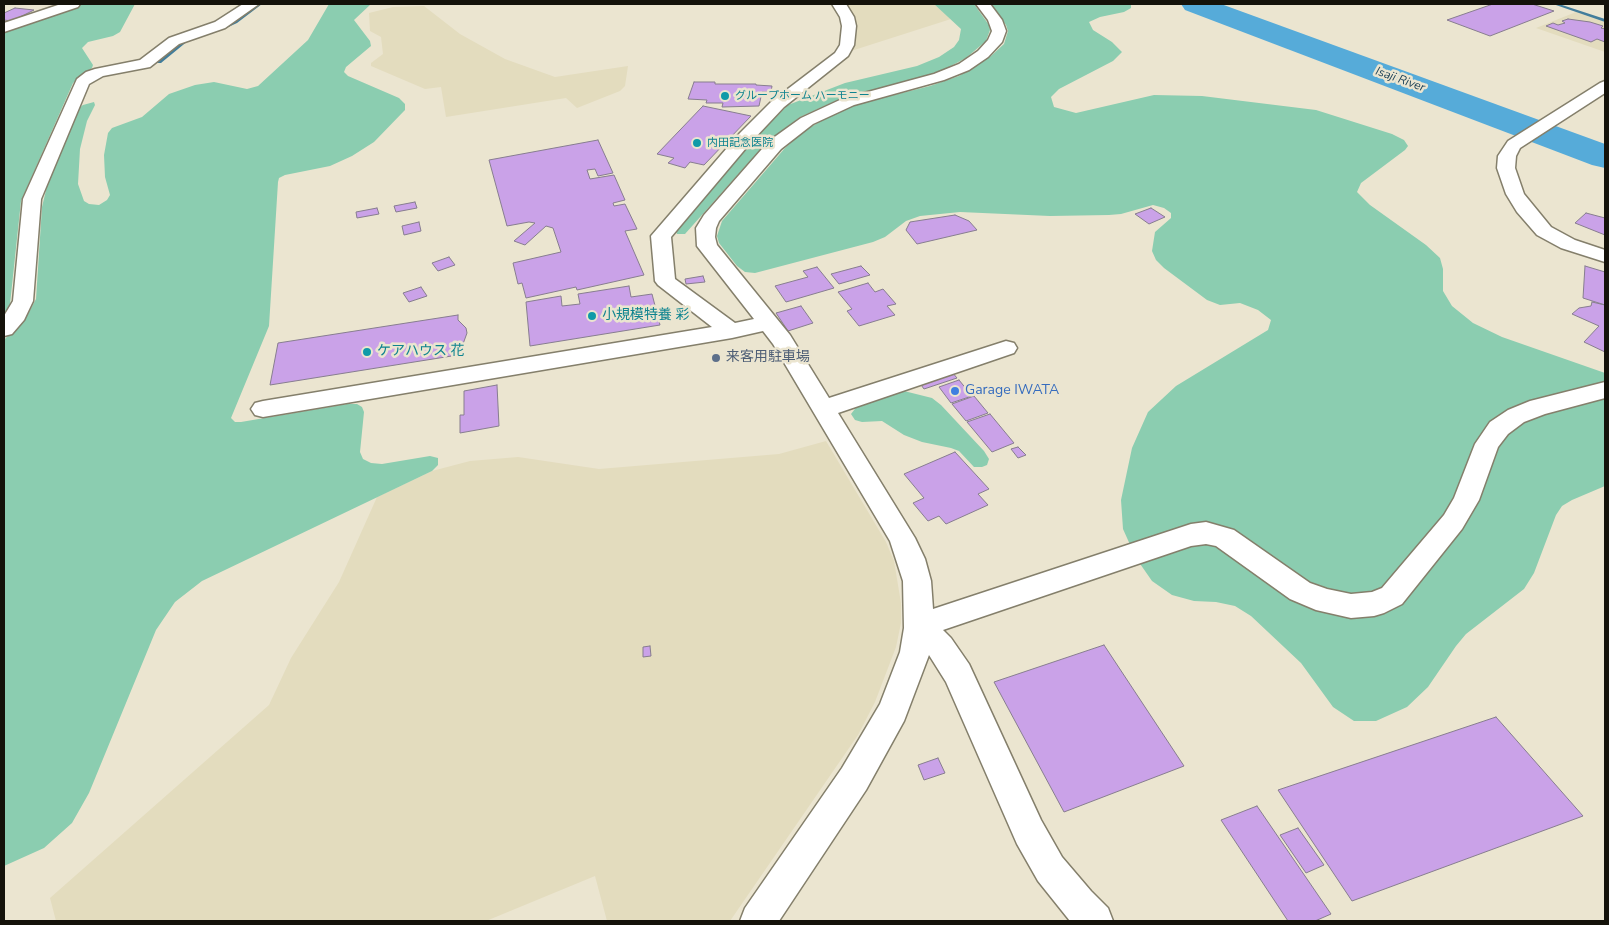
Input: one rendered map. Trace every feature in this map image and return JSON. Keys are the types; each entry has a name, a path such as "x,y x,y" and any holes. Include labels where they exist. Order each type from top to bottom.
{"street":[{"path":"4,28 73,4"},
{"path":"4,329 16,315 23,301 32,199 82,82 100,72 146,64 174,41 228,21 252,4"},
{"path":"732,330 665,281 661,236 746,137 778,104 841,56 847,45 849,26 847,17 839,4"},
{"path":"758,921 854,779 894,711 915,652 919,626 917,581 911,559 902,538 823,409 769,322 707,246 704,236 711,219 776,145 807,120 834,107 863,97 939,78 964,67 983,54 995,42 999,31 983,4"},
{"path":"1605,86 1516,144 1509,150 1506,156 1509,180 1515,194 1536,224 1561,241 1605,256"},
{"path":"263,410 732,330 769,322"},
{"path":"823,409 1006,348"},
{"path":"919,626 1181,538 1206,533 1224,538 1300,591 1326,601 1351,606 1374,604 1392,596 1453,522 1466,500 1487,444 1499,428 1516,416 1538,407 1605,390"},
{"path":"919,626 941,647 958,674 1029,832 1050,869 1078,904 1095,921"}],"shaded area":[{"path":"844,4 934,4 951,19 851,51 853,46 850,10"},
{"path":"424,6 460,34 505,59 555,77 628,66 625,86 620,91 577,108 566,98 446,117 441,87 425,89 371,66 371,63 383,54 381,37 370,31 369,13 393,7"},
{"path":"1576,12 1605,22 1605,52 1536,28"},
{"path":"826,441 886,542 894,561 901,603 901,623 896,647 875,702 858,735 730,921 607,921 595,876 486,921 56,921 50,898 269,705 291,658 339,582 377,497 432,471 470,461 518,457 599,469 779,454"}],"green space":[{"path":"79,4 135,4 120,32 113,36 88,42 82,48 93,65 92,68 73,83 21,201 10,304 4,315 4,31"},
{"path":"329,4 371,4 354,20 370,41 371,46 346,67 344,72 348,76 399,98 405,104 405,110 374,142 352,156 330,166 285,175 279,178 269,326 231,418 235,422 241,422 347,404 357,404 362,407 364,412 360,452 363,459 371,463 382,464 430,456 438,458 438,465 432,471 202,581 175,602 156,630 89,793 72,823 44,848 4,866 4,340 28,314 36,299 42,207 47,186 79,108 83,105 94,102 95,105 87,121 80,149 78,184 84,201 89,204 99,205 107,200 110,195 105,177 104,155 108,133 112,128 142,117 169,94 195,85 214,82 247,89 258,86 308,40"},
{"path":"934,4 974,4 989,25 990,30 986,41 966,58 945,69 919,78 842,98 800,117 766,143 685,234 677,234 676,232 754,139 788,105 845,83 917,66 939,57 954,47 959,40 961,29"},
{"path":"991,4 1131,4 1131,8 1124,12 1100,17 1089,22 1093,30 1112,42 1122,52 1113,61 1059,89 1051,97 1054,107 1076,113 1154,95 1202,96 1316,110 1392,134 1404,140 1408,146 1405,150 1361,183 1357,192 1370,205 1426,245 1440,258 1443,269 1443,291 1452,306 1473,323 1502,337 1605,373 1605,486 1562,506 1556,515 1534,573 1524,589 1466,634 1428,687 1407,707 1376,721 1354,721 1333,707 1301,663 1251,616 1235,606 1216,602 1194,601 1172,595 1152,581 1136,558 1123,529 1121,500 1132,448 1148,412 1176,386 1268,330 1271,320 1258,310 1240,303 1220,305 1207,300 1156,260 1152,251 1155,232 1171,218 1171,213 1164,208 1153,205 1121,214 1109,215 1050,216 960,212 920,216 906,221 885,237 873,242 755,273 745,272 737,266 719,243 717,236 722,221 785,148 804,131 854,105 930,86 959,76 991,56 1004,44 1008,31 1006,25"},
{"path":"904,391 932,398 941,405 984,451 989,459 987,465 974,467 959,451 922,442 904,435 882,421 862,422 855,420 851,414 858,405 891,393"}],"building":[{"path":"1493,4 1532,4 1554,11 1490,36 1447,20"},
{"path":"15,8 34,10 12,21 4,20 4,13"},
{"path":"1568,19 1603,26 1601,28 1605,29 1605,42 1597,39 1591,42 1546,26 1553,23 1558,25 1565,23 1562,21"},
{"name":"グループホーム ハーモニー","path":"694,82 772,86 771,92 762,92 759,106 722,107 723,103 706,103 707,100 688,99"},
{"name":"内田記念医院","path":"703,106 751,116 704,165 690,162 685,168 668,163 674,158 657,154"},
{"path":"598,140 613,173 598,176 595,169 587,170 590,179 614,175 625,200 613,203 614,206 625,204 637,229 625,231 644,275 577,290 576,287 526,298 522,283 518,284 513,263 561,252 553,228 546,226 525,245 514,241 535,223 529,222 507,226 489,160"},
{"path":"415,202 417,208 396,212 394,206"},
{"path":"377,208 379,214 357,218 356,212"},
{"path":"1151,208 1165,217 1149,224 1135,214"},
{"path":"1586,213 1605,218 1605,235 1575,223"},
{"path":"955,215 969,221 977,230 917,244 906,230 910,222"},
{"path":"419,222 421,231 404,235 402,226"},
{"path":"449,257 455,265 438,271 432,263"},
{"path":"861,266 870,275 839,284 831,274"},
{"path":"1585,266 1605,272 1605,305 1583,298"},
{"path":"817,267 834,288 786,302 775,286 808,277 803,271"},
{"path":"703,276 705,282 686,284 685,279"},
{"path":"868,283 875,292 883,289 896,304 887,306 895,315 859,326 847,311 852,309 838,292"},
{"name":"小規模特養 彩","path":"629,286 631,297 652,294 660,325 530,346 526,302 561,296 562,306 580,304 578,294"},
{"path":"421,287 427,296 409,302 403,293"},
{"path":"1592,302 1605,305 1605,352 1584,342 1599,326 1572,314 1579,308 1591,306"},
{"path":"801,306 813,323 788,331 776,313"},
{"name":"ケアハウス 花","path":"458,315 458,320 466,328 467,333 463,344 458,350 458,355 270,385 278,343"},
{"path":"952,372 957,378 924,389 919,382"},
{"name":"Garage IWATA","path":"959,380 972,396 951,403 939,387"},
{"path":"497,385 499,426 460,433 460,415 464,415 464,391"},
{"path":"974,396 988,413 966,421 952,404"},
{"path":"990,414 1014,443 992,452 967,422"},
{"path":"1018,447 1026,455 1018,458 1011,449"},
{"path":"955,452 989,489 978,494 988,505 946,524 939,516 928,521 913,503 924,498 904,474"},
{"path":"1104,645 1184,766 1064,812 994,682"},
{"path":"650,646 651,656 643,657 643,647"},
{"path":"1496,717 1583,816 1352,901 1278,790"},
{"path":"938,758 945,773 924,780 918,765"},
{"path":"1257,806 1331,914 1315,921 1288,921 1221,820"},
{"path":"1298,828 1324,865 1306,873 1280,835"}],"waterway":[{"path":"220,29 235,22 260,4"},
{"name":"Isaji River","path":"1195,4 1605,157"},
{"path":"1555,4 1605,21"},
{"path":"159,62 186,40"}],"place":[{"name":"グループホーム ハーモニー","path":"725,96"},
{"name":"内田記念医院","path":"697,143"},
{"name":"小規模特養 彩","path":"592,316"},
{"name":"ケアハウス 花","path":"367,352"},
{"name":"来客用駐車場","path":"716,358"},
{"name":"Garage IWATA","path":"955,391"}]}
